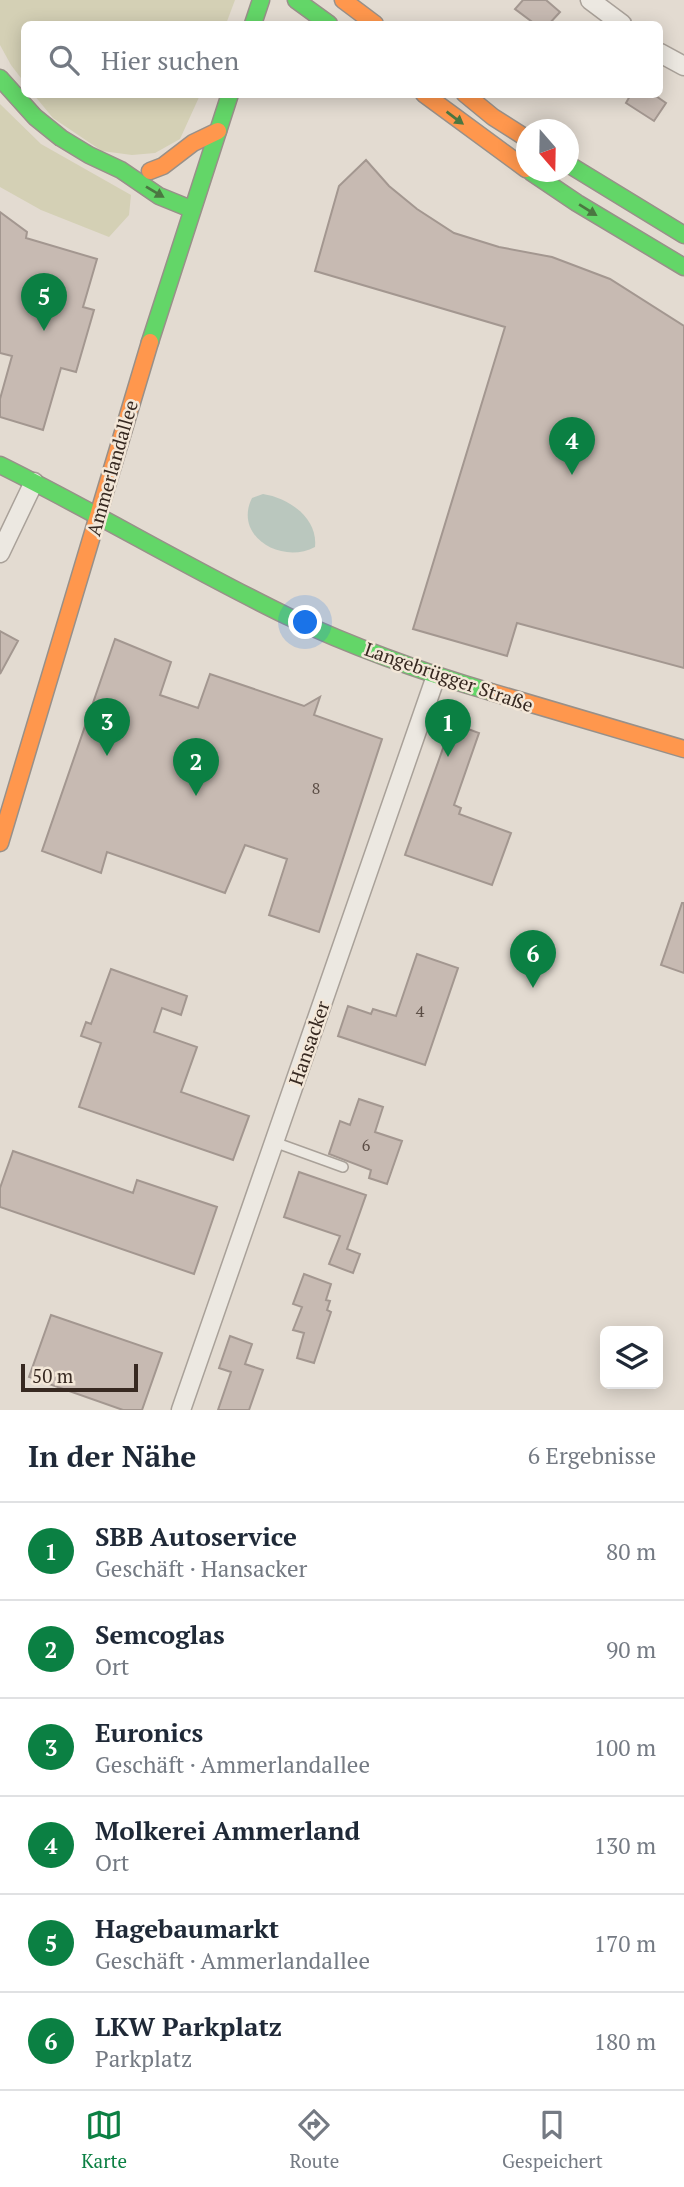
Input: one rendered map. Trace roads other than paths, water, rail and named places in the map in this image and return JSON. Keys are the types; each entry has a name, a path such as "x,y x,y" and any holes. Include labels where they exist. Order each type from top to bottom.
{"main road":[{"path":"254,21 261,0"},
{"path":"296,0 324,21"},
{"path":"343,0 371,21"},
{"path":"0,78 35,117 61,138 121,170 159,196 191,209"},
{"name":"Ammerlandallee","path":"0,843 191,209 186,186 218,131 229,98"},
{"path":"430,98 516,161"},
{"path":"470,98 516,131"},
{"path":"150,171 163,166 193,143 218,131"},
{"path":"121,170 150,171 186,186"},
{"path":"579,170 684,235"},
{"path":"547,182 684,267"},
{"name":"Langebrügger Straße","path":"0,466 288,616 352,644 436,676 684,749"}],"street":[{"path":"590,0 618,21"},
{"path":"663,55 684,66"},
{"path":"0,552 34,482"},
{"name":"Hansacker","path":"181,1410 436,676"}],"lane":[{"path":"274,1142 343,1167"}],"place":[{"name":"Hagebaumarkt","path":"44,331"},
{"name":"Molkerei Ammerland","path":"572,475"},
{"name":"Euronics","path":"107,756"},
{"name":"SBB Autoservice","path":"448,757"},
{"name":"Semcoglas","path":"196,796"},
{"name":"LKW Parkplatz","path":"533,988"}]}
